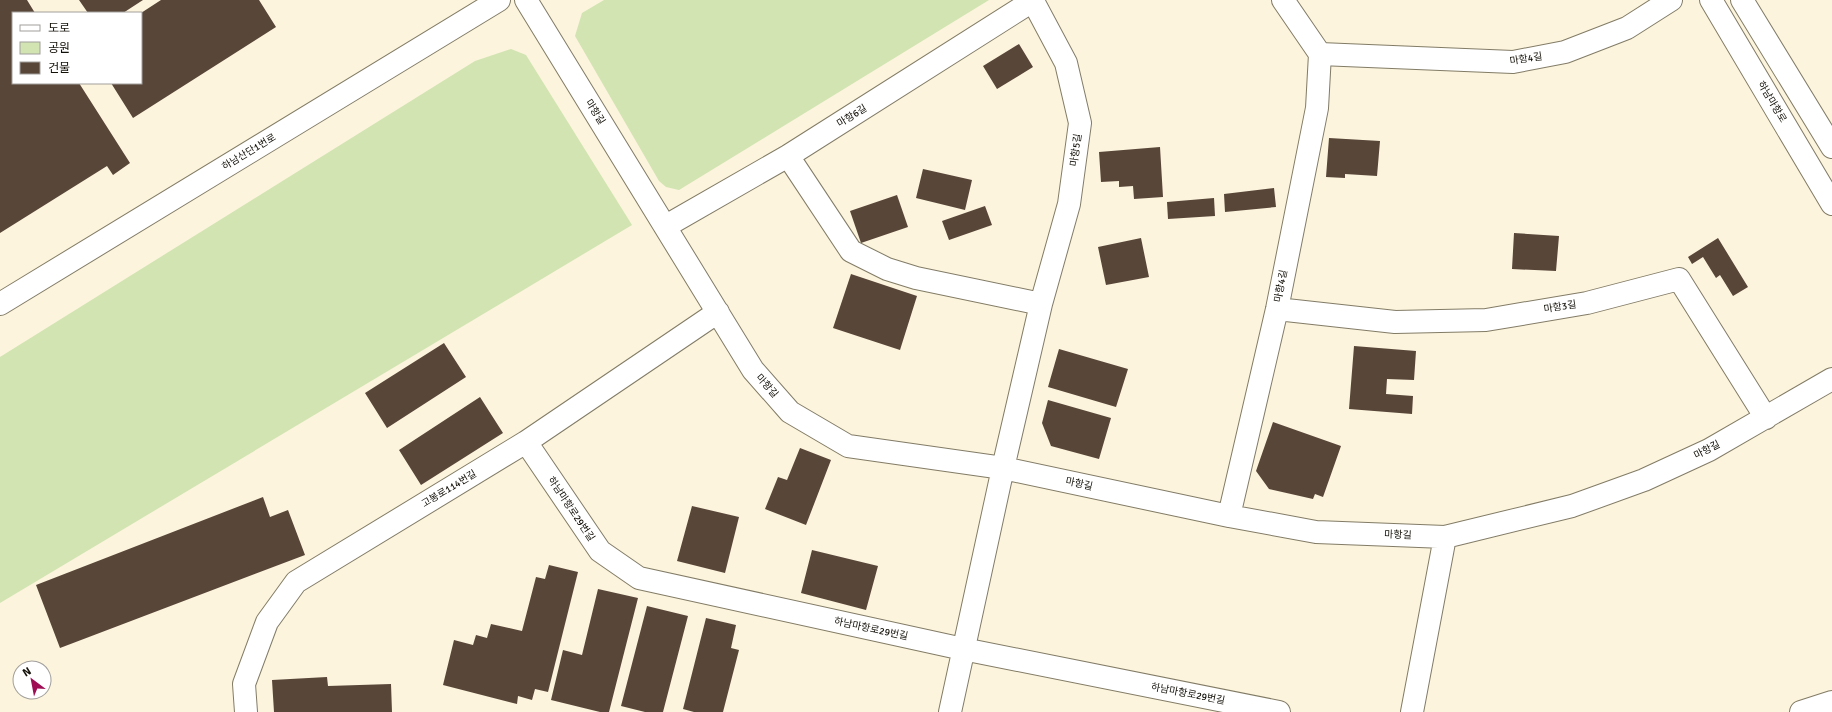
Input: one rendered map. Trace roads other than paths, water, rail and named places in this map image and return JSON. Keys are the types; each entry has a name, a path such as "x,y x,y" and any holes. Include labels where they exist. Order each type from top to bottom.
{"street":[{"name":"하남산단1번로","path":"0,304 499,0"},
{"name":"마항길","path":"526,0 753,370 790,412 848,446 1003,468 1229,516 1316,532 1445,537 1572,506 1644,480 1709,450 1832,379"},
{"name":"마항6길","path":"666,226 788,156 1034,0"},
{"name":"마항5길","path":"950,712 1003,468 1041,304 1069,204 1080,122 1066,63 1034,0"},
{"path":"1283,0 1320,54"},
{"name":"마항4길","path":"1229,516 1277,309 1318,108 1320,54 1513,62 1565,52 1627,28 1671,0"},
{"name":"하남마항로","path":"1711,0 1832,204"},
{"path":"1742,0 1832,147"},
{"path":"788,156 851,251 887,269 916,278 1041,304"},
{"name":"마항3길","path":"1277,309 1395,322 1486,320 1587,303 1679,279 1766,418"},
{"name":"고봉로114번길","path":"246,712 244,684 267,622 296,582 526,442 718,312"},
{"name":"하남마항로29번길","path":"526,442 600,551 639,578 963,649 1279,712"},
{"path":"1412,712 1445,537"},
{"path":"1801,712 1832,702"}]}
